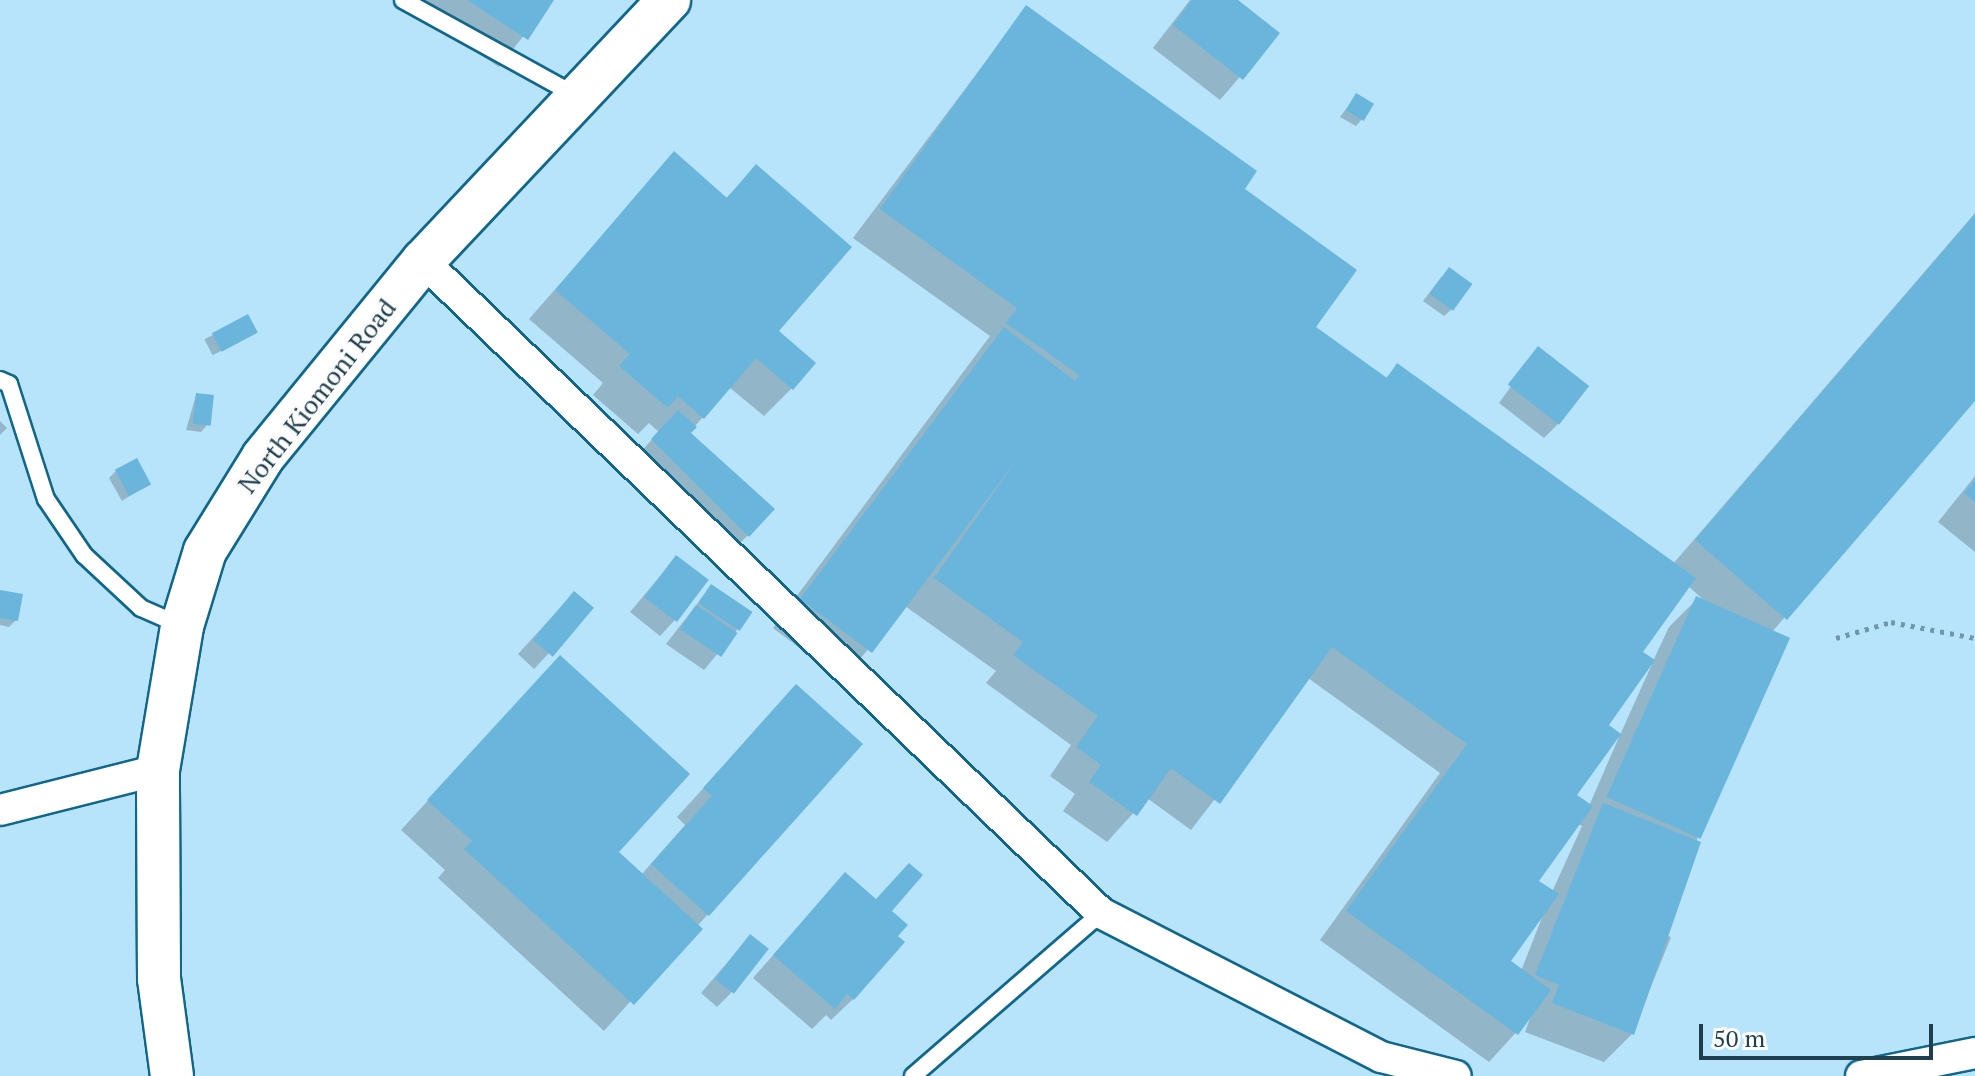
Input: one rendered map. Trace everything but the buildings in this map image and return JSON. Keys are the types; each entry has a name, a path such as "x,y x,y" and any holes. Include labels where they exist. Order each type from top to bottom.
{"main road":[{"name":"North Kiomoni Road","path":"172,1076 159,979 158,770 182,626 205,551 263,457 423,261 669,0"}],"street":[{"path":"423,261 1101,913 1381,1057 1456,1076"},
{"path":"0,810 158,770"},
{"path":"1861,1076 1975,1053"}],"lane":[{"path":"403,0 578,96"},
{"path":"0,380 9,384 46,499 84,555 141,608 182,626"},
{"path":"913,1076 1101,913"}],"path":[{"path":"1836,638 1891,622 1975,638"}]}
